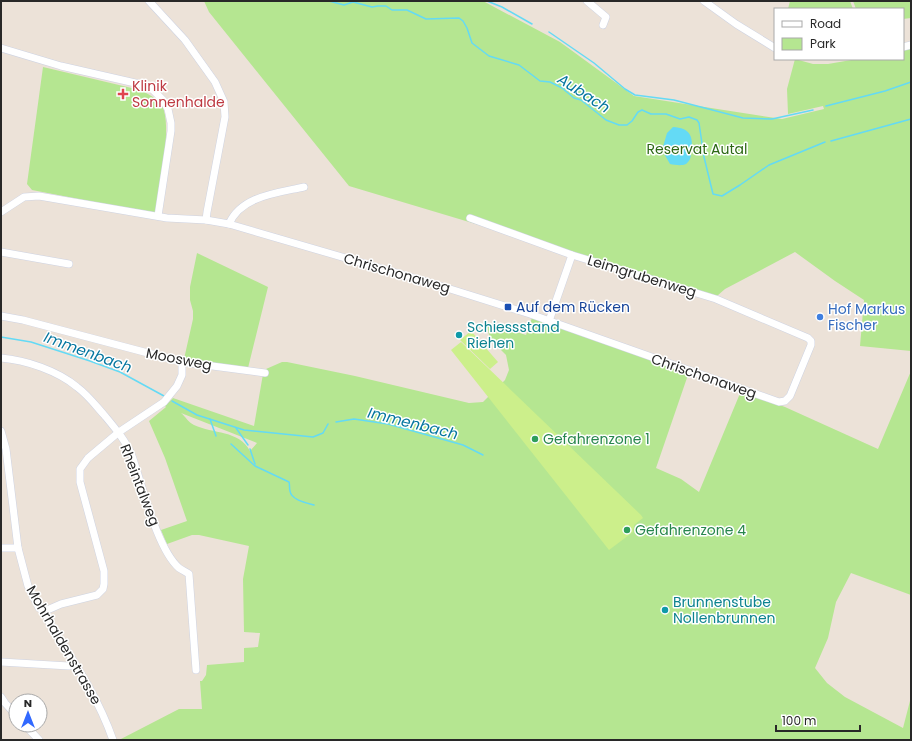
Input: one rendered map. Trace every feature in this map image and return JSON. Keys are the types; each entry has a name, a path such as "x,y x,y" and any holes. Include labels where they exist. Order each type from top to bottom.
{"street":[{"path":"149,1 185,40 215,82 224,102 224,117 206,220"},
{"path":"587,1 606,17 603,25"},
{"path":"704,1 741,27 774,47"},
{"path":"1,48 61,66 144,85 153,90 163,100 168,109 172,131 158,216"},
{"path":"229,224 232,217 248,202 272,194 304,188"},
{"name":"Chrischonaweg","path":"1,212 12,203 24,197 40,196 176,219 206,220 229,224 435,284 549,321 778,402 785,401"},
{"name":"Leimgrubenweg","path":"470,218 572,255 716,299 808,338 810,345 790,396 785,401"},
{"path":"1,252 70,264"},
{"path":"549,321 572,255"},
{"name":"Moosweg","path":"1,316 23,320 182,362 265,373"},
{"name":"Rheintalweg","path":"1,358 23,361 40,367 76,386 88,397 119,432 131,454 163,546 179,568 189,574 196,670"},
{"path":"45,612 61,604 97,595 102,589 105,579 104,571 80,482 80,469 88,458 119,432 164,402 177,386 182,375 182,362"},
{"name":"Mohrhaldenstrasse","path":"1,431 6,449 18,548 28,586 38,608 45,612 49,622 93,693 113,740"},
{"path":"1,548 18,548"},
{"path":"1,662 69,666 75,665"},
{"path":"1,697 8,706"}],"green space":[{"name":"Reservat Autal","path":"204,1 483,1 560,42 634,96 782,119 824,109 823,106 788,114 787,89 795,60 813,64 828,64 851,60 904,60 904,50 911,48 911,351 860,346 864,300 795,252 725,289 717,296 349,186 209,12"},
{"path":"790,1 850,1 853,8 788,8"},
{"path":"853,1 911,1 911,18 904,19 904,8 856,8"},
{"path":"43,67 140,90 152,96 160,103 165,115 166,142 156,214 32,190 27,184"},
{"path":"197,253 268,287 248,368 184,359 193,319 193,311 190,300 190,287"},
{"path":"533,315 689,372 656,468 681,479 699,492 741,391 785,407 878,449 911,371 911,595 851,573 836,602 828,638 815,668 827,683 845,697 903,728 911,697 911,740 119,740 179,709 202,709 200,681 202,681 206,675 207,665 244,662 244,648 258,647 260,633 244,632 243,579 249,546 199,535 192,535 167,544 161,530 187,521 165,458 149,421 166,407 165,406 173,398 254,426 263,374 266,369 282,362 355,376 469,403 483,402 505,380 509,370 506,355 490,339 486,322 526,335","holes":["181,413 257,443 250,451 239,439 194,425"]},
{"path":"471,331 498,362 490,369 460,340"},
{"path":"461,342 641,515 643,518 634,525 633,532 609,550 451,350"}],"water":[{"path":"673,127 683,129 690,134 692,147 688,162 684,165 670,164 662,150 667,133"}],"waterway":[{"name":"Aubach","path":"329,1 344,5 353,2 372,7 386,6 392,10 407,10 426,19 459,18 463,21 467,28 472,43 489,56 519,65 540,81 550,82 562,88 574,98 581,100 606,120 619,125 627,125 632,121 638,112 642,110 651,114 666,114 680,119 689,117 697,120 699,123 704,157 713,194 722,196 769,165 825,142"},
{"name":"Aubach","path":"487,1 502,7 532,24"},
{"name":"Aubach","path":"549,32 594,63 625,89 635,95 674,100 743,118 772,119 813,110"},
{"name":"Aubach","path":"826,106 885,91 911,82"},
{"name":"Aubach","path":"831,141 911,119"},
{"name":"Immenbach","path":"1,337 31,342 90,361 120,372 164,396"},
{"name":"Immenbach","path":"172,401 197,415 244,430 313,437 323,433 328,424"},
{"path":"210,419 216,436"},
{"name":"Immenbach","path":"336,422 354,419 388,424 463,445 483,455"},
{"path":"236,428 248,445"},
{"path":"231,444 255,466 289,482 290,491 293,497 300,501 314,505"},
{"path":"250,449 255,464"}],"place":[{"name":"Klinik Sonnenhalde","path":"123,94"},
{"name":"Auf dem Rücken","path":"508,307"},
{"name":"Hof Markus Fischer","path":"820,317"},
{"name":"Schiessstand Riehen","path":"459,335"},
{"name":"Gefahrenzone 1","path":"535,439"},
{"name":"Gefahrenzone 4","path":"627,530"},
{"name":"Brunnenstube Nollenbrunnen","path":"665,610"}]}
